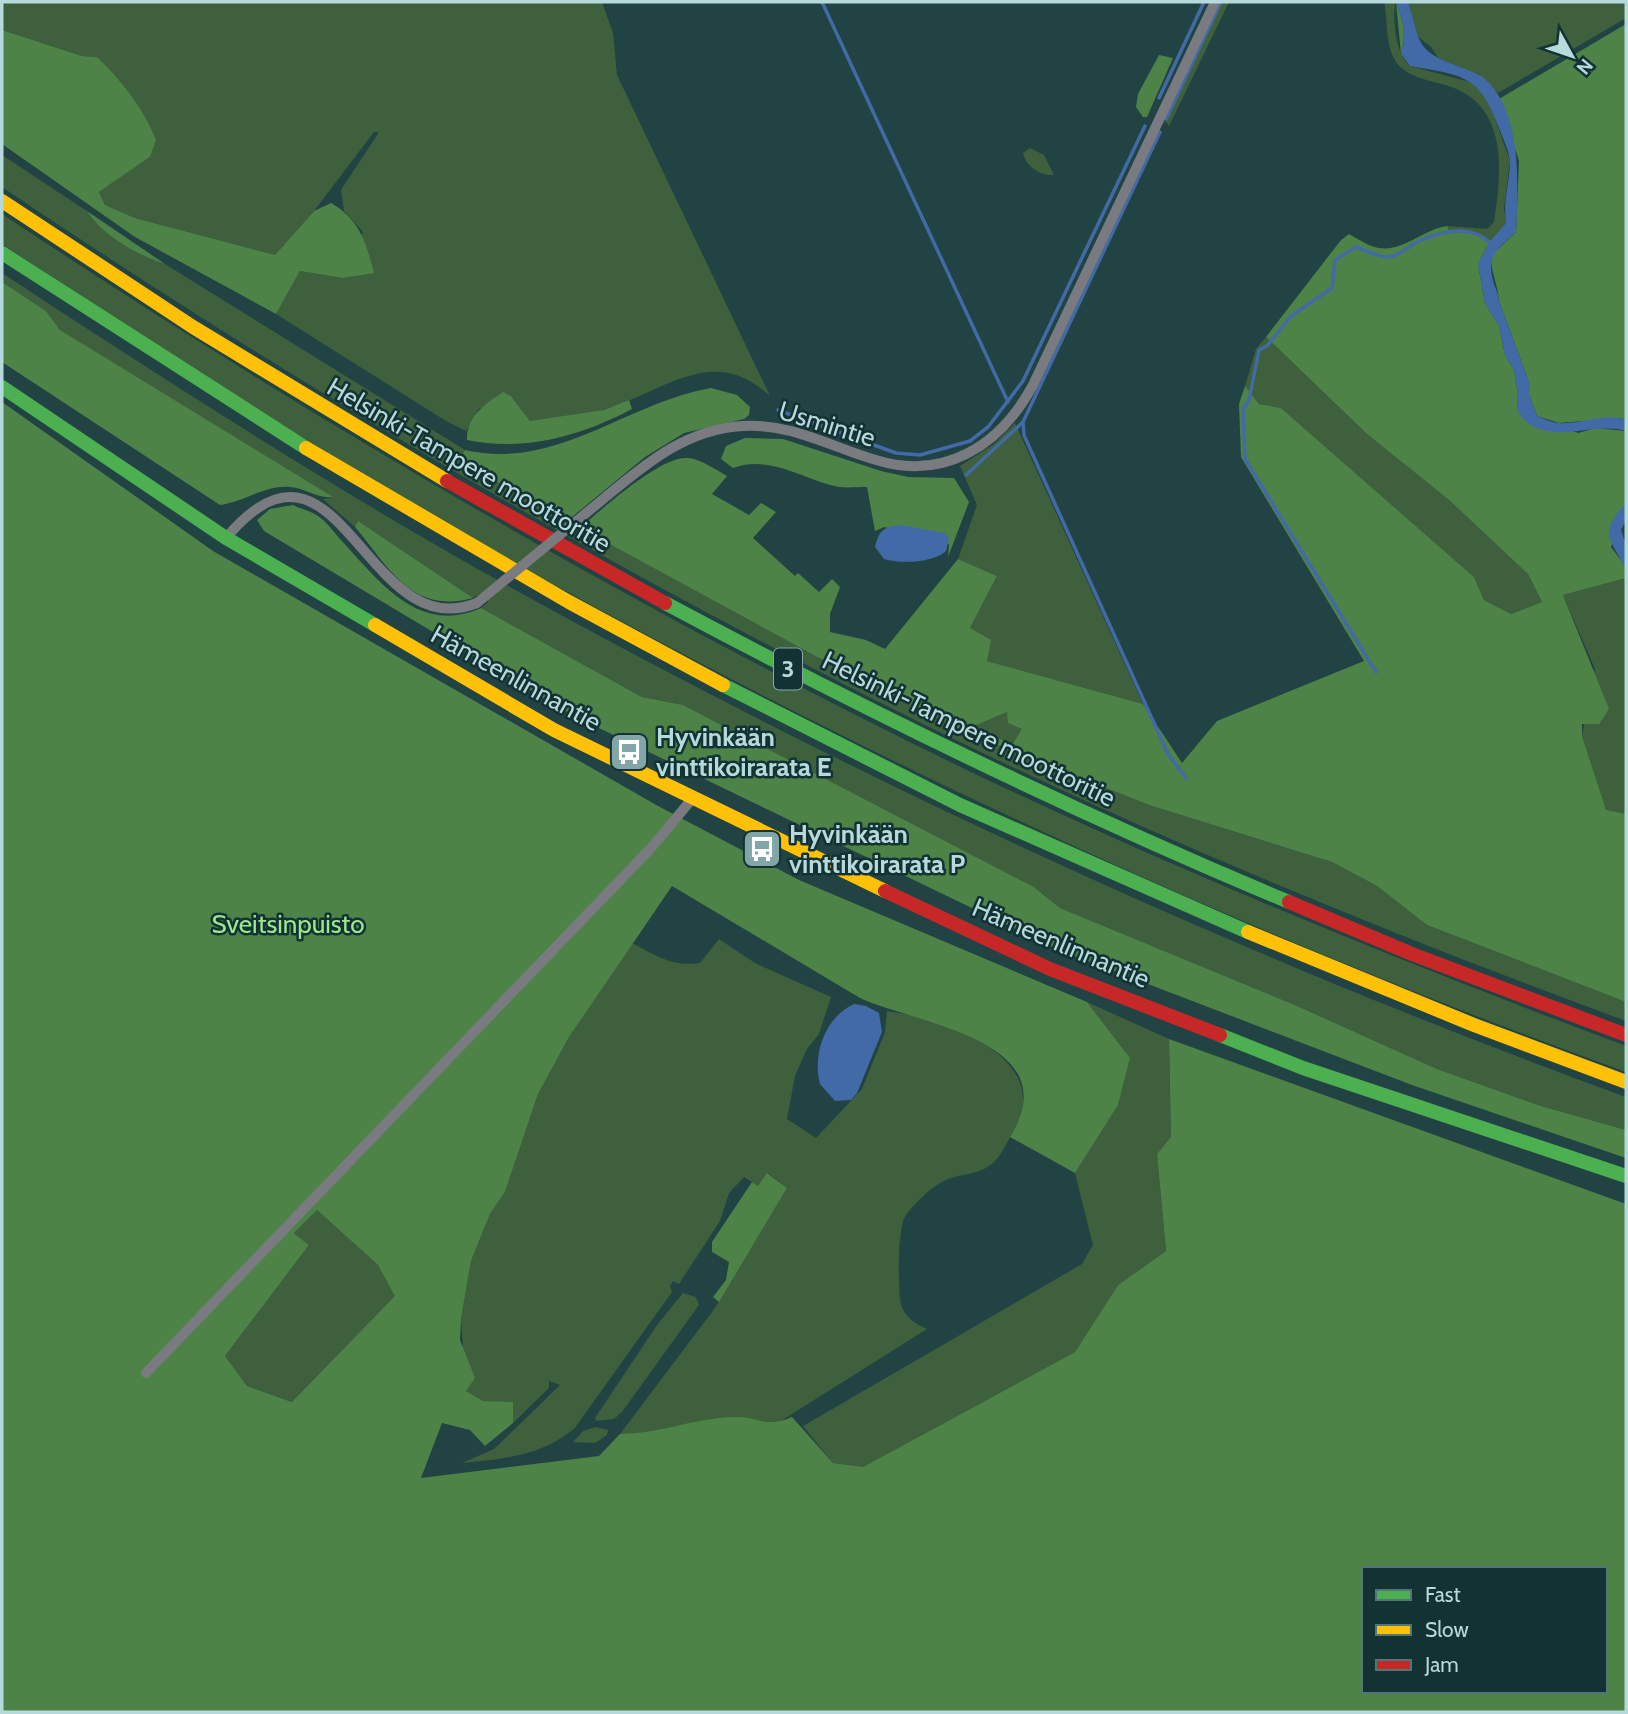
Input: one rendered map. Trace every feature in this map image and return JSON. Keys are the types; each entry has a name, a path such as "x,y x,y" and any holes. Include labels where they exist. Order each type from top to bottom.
{"main road":[{"name":"Helsinki-Tampere moottoritie","path":"2,201 144,297 432,474 639,592 734,642 933,741 1157,845 1361,933 1626,1035"},
{"name":"3","path":"2,253 144,349 374,491 537,585 708,677 913,782 1123,878 1360,980 1626,1082"},
{"name":"Hämeenlinnantie","path":"2,387 226,538 554,730 692,799 1050,969 1303,1068 1626,1176"}],"street":[{"name":"Usmintie","path":"226,538 244,517 268,500 293,497 330,512 388,579 413,598 437,608 466,607 477,603 665,450 714,429 742,426 777,428 808,435 873,460 915,467 959,459 987,443 1012,419 1032,385 1215,2"},
{"path":"146,1373 651,848 692,799"}],"green space":[{"path":"2,2 602,2 613,33 617,75 770,396 749,381 729,373 709,372 689,376 588,414 530,421 511,396 479,409 466,431 446,421 276,314 300,271 342,278 363,232 344,211 341,190 379,132 374,132 314,211 275,255 135,218 105,205 99,192 150,157 97,57 82,56 2,30"},
{"path":"1220,2 1229,2 1169,126 1164,119"},
{"path":"1384,2 1395,2 1394,18 1398,45 1410,66 1474,83 1488,99 1510,161 1504,209 1506,223 1490,241 1480,235 1450,232 1447,226 1487,229 1494,222 1499,159 1490,121 1479,105 1464,93 1403,70 1390,47"},
{"path":"1396,2 1403,28 1401,54"},
{"path":"1408,2 1626,2 1626,18 1498,93 1478,74 1439,59 1431,47 1416,35"},
{"path":"1626,24 1626,420 1620,418 1559,423 1537,416 1530,397 1530,385 1499,301 1492,268 1491,256 1516,232 1519,161 1499,99"},
{"path":"2,30 82,56 97,57 123,85 145,117 156,140 150,157 99,192 105,205 135,218 275,255 314,211 331,203 355,224 368,251 374,273 342,278 300,271 276,314 135,237 2,144"},
{"path":"1159,55 1173,58 1147,117 1143,117 1136,107 1138,94"},
{"path":"1030,148 1044,155 1054,175 1039,172 1031,166 1023,153"},
{"path":"2,155 87,211 102,229 122,244 165,264 465,450 459,462 865,683 975,736 1149,805 1332,862 1377,886 1427,925 1626,1002 1626,1021 1433,948 1146,828 865,695 643,578 318,390 106,256 2,187"},
{"path":"87,211 165,264 122,244 102,229"},
{"path":"2,214 119,291 357,439 600,579 723,646 973,773 1134,847 1378,950 1626,1046 1626,1072 1346,964 1207,906 934,780 665,645 398,495 264,413 2,244"},
{"path":"1447,226 1450,232 1461,229 1490,241 1478,264 1485,303 1499,326 1505,355 1514,370 1518,394 1517,409 1578,433 1596,428 1626,431 1626,503 1611,547 1624,564 1626,578 1563,595 1609,709 1599,724 1582,724 1582,736 1606,810 1626,814 1626,1002 1427,925 1377,886 1332,862 1149,805 975,736 865,683 580,528 616,497 663,465 676,459 698,460 727,476 712,494 749,515 761,503 776,512 753,538 795,576 798,573 819,592 832,579 840,587 830,614 830,632 866,640 885,649 958,559 997,576 970,628 991,640 987,661 1143,704 1182,763 1217,721 1364,661 1241,457 1239,404 1245,386 1259,404 1281,408 1474,577 1484,600 1511,614 1542,602 1528,574 1449,500 1367,434 1266,337 1341,240 1349,234 1372,246 1388,248 1405,244","holes":["1007,712 1008,723 1022,729 1012,745 974,726"]},
{"path":"2,273 321,477 451,554 652,664 924,801 1201,927 1341,987 1626,1097 1626,1130 1541,1106 1437,1069 1295,1005 1060,908 1034,887 683,705 642,697 481,608 488,602 482,593 473,598 359,522 355,527 323,499 332,498 237,442 60,330 46,311 2,282"},
{"path":"2,282 46,311 60,330 333,497 281,487 220,505 2,362"},
{"path":"1266,337 1367,434 1449,500 1528,574 1542,602 1511,614 1484,600 1474,577 1281,408 1259,404 1245,386 1256,349"},
{"path":"711,388 737,395 750,407 749,415 744,419 684,433 645,457 567,521 459,461 465,450 498,454 561,444 649,407"},
{"path":"503,392 511,396 530,421 604,410 629,400 632,409 593,427 531,443 467,440 473,418 483,406"},
{"name":"Sveitsinpuisto","path":"2,402 213,551 658,806 799,880 1087,1002 1130,1058 1118,1105 1075,1173 1010,1137 1023,1104 1020,1078 1004,1057 978,1041 948,1028 860,998 672,886 569,1037 538,1094 505,1192 490,1214 471,1261 460,1340 475,1378 466,1391 483,1401 513,1402 513,1423 485,1446 470,1430 442,1423 421,1478 599,1456 620,1434 734,1417 775,1422 792,1417 833,1463 863,1467 1075,1352 1118,1285 1166,1251 1157,1154 1171,1137 1169,1039 1626,1204 1626,1712 2,1712","holes":["317,1210 378,1265 395,1296 292,1402 247,1386 225,1356 309,1245 294,1233"]},
{"path":"1015,423 1143,704 987,661 970,628 997,576 958,559 977,505 960,466 994,444"},
{"path":"745,438 783,439 881,471 908,477 954,478 969,502 948,557 949,544 884,527 875,531 867,487 839,487 760,464 733,468 721,459 726,446"},
{"path":"293,505 321,518 385,587 419,610 438,615 458,615 481,608 642,697 683,705 1034,887 1060,908 1295,1005 1437,1069 1541,1106 1626,1130 1626,1158 1412,1085 1059,950 572,715 264,531 257,520 270,509"},
{"path":"358,521 473,598 433,600 417,594 391,572 355,527"},
{"path":"1626,578 1626,814 1606,811 1582,736 1595,669 1563,595"},
{"path":"1007,712 1023,729 1012,745 973,726"},
{"path":"719,939 755,963 831,997 819,1034 807,1049 795,1076 787,1119 816,1138 862,1089 885,1032 887,1011 911,1015 964,1033 989,1047 1008,1064 1020,1084 1023,1107 998,1158 984,1169 935,1186 914,1205 903,1221 899,1258 901,1304 908,1317 927,1329 776,1424 735,1417 641,1434 620,1434 715,1308 787,1188 768,1173 758,1186 744,1177 729,1193 720,1221 679,1284 673,1281 670,1286 672,1292 574,1429 535,1451 507,1458 462,1463 494,1449 560,1385 549,1381 549,1388 513,1423 513,1403 483,1401 466,1391 461,1319 471,1261 490,1214 505,1192 538,1094 569,1037 632,943 665,959 690,964 700,963"},
{"path":"1087,1002 1169,1039 1171,1137 1157,1155 1166,1251 1118,1285 1075,1352 863,1467 833,1463 803,1426 1082,1264 1093,1245 1075,1173 1118,1105 1130,1058"},
{"path":"767,1173 787,1188 719,1302 713,1297 726,1280 729,1262 712,1252 712,1242 752,1182 758,1186"},
{"path":"317,1210 378,1265 396,1296 293,1402 247,1386 225,1356 309,1245 294,1233"},
{"path":"683,1293 696,1297 699,1305 622,1412 614,1419 596,1421 595,1418 657,1325"},
{"path":"595,1427 608,1430 607,1435 595,1443 573,1442 583,1431"}],"water":[{"path":"1396,2 1408,2 1417,34 1425,48 1442,60 1485,79 1497,93 1506,111 1516,151 1516,232 1496,252 1491,271 1499,301 1530,385 1530,397 1537,416 1559,423 1617,418 1626,420 1626,431 1598,429 1553,432 1539,429 1527,422 1517,410 1518,394 1514,370 1505,355 1499,326 1485,303 1478,264 1490,241 1506,223 1510,164 1508,150 1492,110 1476,87 1457,76 1410,66 1401,54 1403,28"},
{"path":"1626,503 1626,520 1621,530 1626,545 1626,571 1609,532 1616,514"},
{"path":"901,525 945,533 949,539 946,551 933,558 916,561 884,559 875,547 878,536 887,528"},
{"path":"854,1004 866,1006 879,1013 882,1032 857,1093 851,1100 835,1101 820,1084 820,1049 828,1027 844,1010"}],"waterway":[{"path":"822,2 1008,402"},
{"path":"1159,98 1204,2"},
{"path":"1166,119 1221,2"},
{"path":"778,410 896,453 920,455 970,441 988,427 1023,381 1145,126"},
{"path":"966,475 1023,422 1160,132"},
{"path":"1376,672 1245,459 1243,410 1249,400 1259,350 1267,346 1291,316 1332,288 1335,260 1356,247 1388,257 1399,254 1426,238 1456,231 1475,234 1492,245"},
{"path":"1023,422 1024,435 1168,754 1186,778"}],"traffic: fast":[{"path":"2,253 306,448"},
{"path":"2,387 226,538 375,625"},
{"path":"665,603 974,760 1130,833 1289,902"},
{"path":"723,685 960,805 1248,932"},
{"path":"1220,1035 1303,1068 1626,1176"}],"traffic: slow":[{"path":"2,201 193,327 447,481"},
{"path":"306,448 569,602 723,685"},
{"path":"375,625 554,730 885,891"},
{"path":"1248,932 1474,1025 1626,1082"}],"traffic: jam":[{"path":"447,481 665,603"},
{"path":"885,891 1050,969 1220,1035"},
{"path":"1289,902 1412,954 1626,1035"}],"place":[{"name":"Hyvinkään vinttikoirarata E","path":"629,752"},
{"name":"Hyvinkään vinttikoirarata P","path":"762,849"}]}
